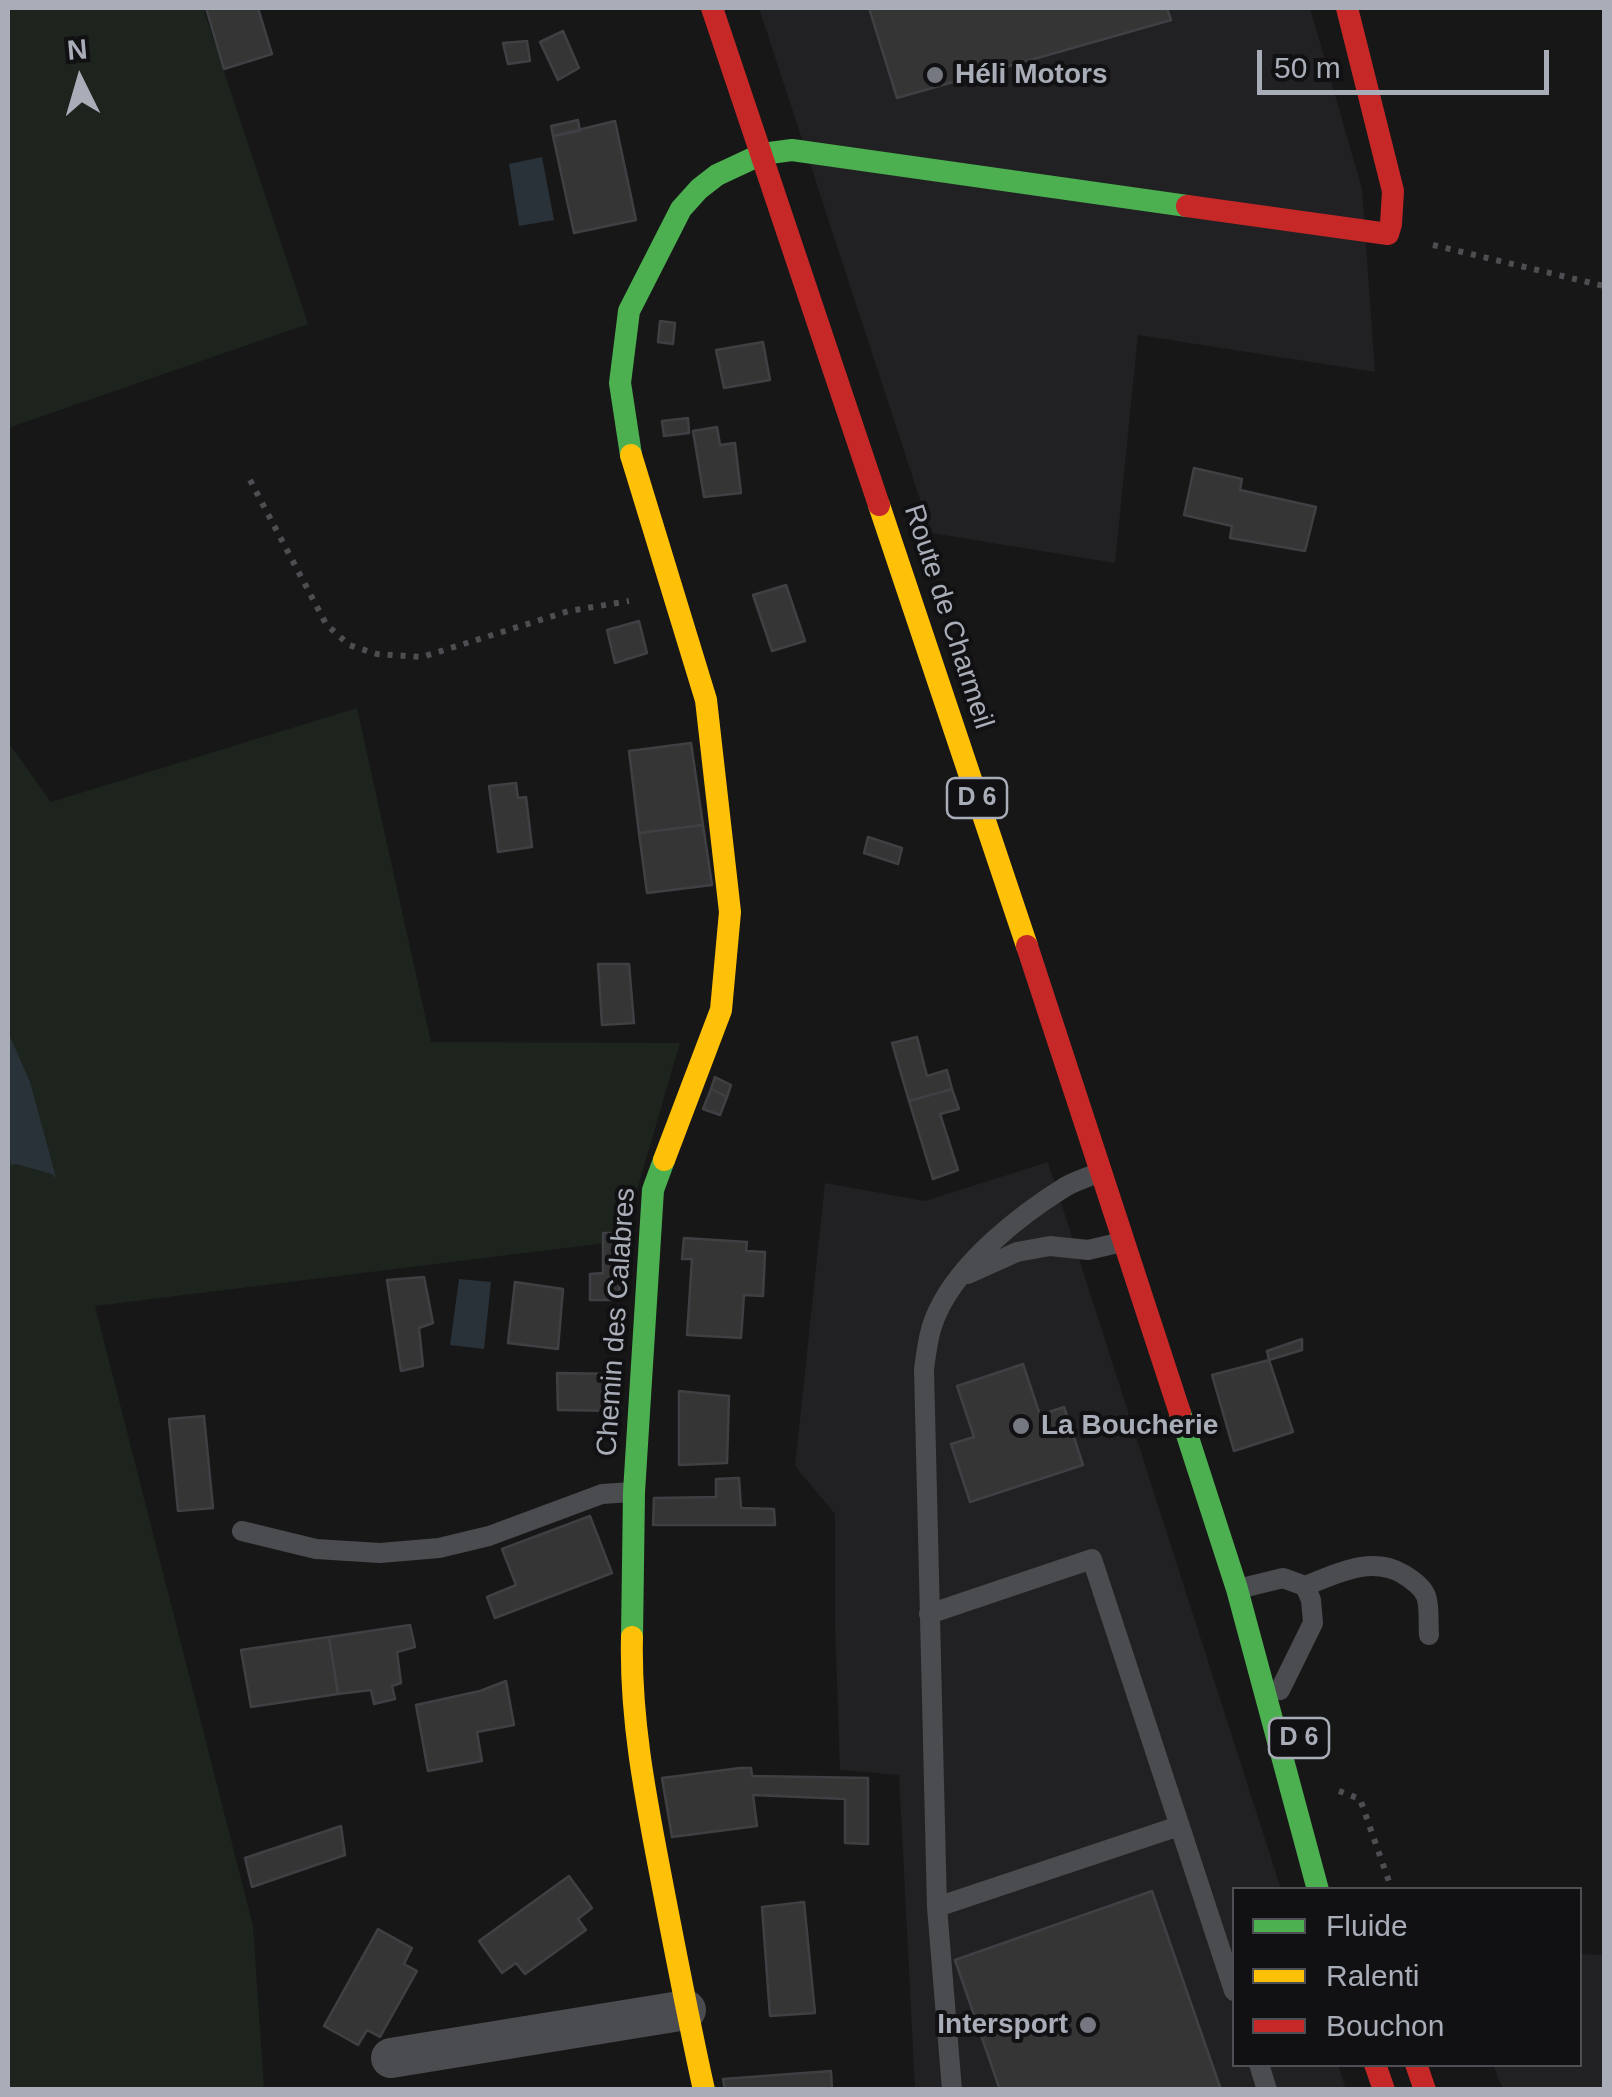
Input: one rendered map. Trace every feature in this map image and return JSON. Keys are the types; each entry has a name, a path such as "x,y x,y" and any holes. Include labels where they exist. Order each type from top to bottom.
{"street":[{"name":"Route de Charmeil","path":"712,8 1102,1171 1236,1589 1317,1887"},
{"path":"762,154 792,150 1388,234 1393,191 1348,8"},
{"name":"Chemin des Calabres","path":"704,2090 638,1756 631,1670 634,1492 653,1190 721,1010 730,912 706,700 631,455 620,383 630,311 681,209 717,174 762,154"},
{"name":"Route de Charmeil","path":"1236,1589 1317,1784"},
{"path":"391,2058 686,2010"}],"lane":[{"path":"952,2090 937,1907 924,1369 929,1334 957,1279 997,1237 1067,1186 1102,1171"},
{"path":"957,1279 1016,1252 1050,1246 1088,1250 1124,1242"},
{"path":"242,1531 316,1549 380,1553 439,1548 489,1536 602,1494 634,1492"},
{"path":"929,1614 1092,1559 1232,1986"},
{"path":"1236,1589 1283,1578 1305,1586 1369,1565 1392,1568 1414,1581 1426,1596 1429,1636"},
{"path":"1280,1690 1312,1624 1311,1600 1305,1586"},
{"path":"937,1907 1179,1826"}],"path":[{"path":"1388,234 1604,286"},
{"path":"250,480 326,624 349,645 377,654 422,657 568,611 674,594"},
{"path":"1317,1784 1360,1799 1391,1887"}],"shaded area":[{"path":"8,8 203,8 308,324 8,428"},
{"path":"759,8 1310,8 1362,189 1375,372 1138,335 1115,563 931,533"},
{"path":"542,157 554,220 519,226 509,164"},
{"path":"357,708 431,1042 680,1043 622,1241 95,1306 253,1926 264,2089 8,2089 8,742 51,802"},
{"path":"8,1032 30,1082 56,1178 11,1165"},
{"path":"1048,1162 1280,1887 1232,1887 1232,2067 1339,2067 1346,2089 915,2089 899,1775 840,1770 835,1514 795,1466 825,1183 925,1201"},
{"path":"459,1279 491,1282 484,1349 450,1345"},
{"path":"1582,1954 1604,1955 1604,2089 1503,2089 1494,2067 1582,2067"}],"building":[{"path":"206,8 258,8 272,54 224,69"},
{"name":"Héli Motors","path":"869,8 1167,8 1171,20 897,98"},
{"path":"563,31 579,68 558,80 540,42"},
{"path":"527,41 530,61 508,64 503,43"},
{"path":"578,120 580,131 553,136 551,126"},
{"path":"615,121 636,220 574,233 553,136"},
{"path":"660,321 675,323 673,344 658,342"},
{"path":"763,342 770,380 724,388 716,350"},
{"path":"688,418 689,433 664,436 662,421"},
{"path":"717,427 720,445 735,443 741,493 704,497 693,431"},
{"path":"1194,468 1242,479 1240,490 1316,507 1305,551 1230,538 1232,526 1184,515"},
{"path":"786,585 805,641 772,651 753,595"},
{"path":"639,621 647,653 615,663 607,630"},
{"path":"691,743 703,825 639,833 629,751"},
{"path":"516,783 518,798 526,797 532,847 498,852 489,786"},
{"path":"703,825 712,885 647,893 639,833"},
{"path":"868,837 902,848 898,864 864,853"},
{"path":"598,964 629,964 634,1023 602,1025"},
{"path":"917,1037 927,1076 947,1070 952,1089 909,1101 892,1043"},
{"path":"715,1077 731,1085 727,1097 711,1089"},
{"path":"711,1089 727,1097 720,1115 703,1109"},
{"path":"952,1089 959,1109 940,1114 958,1170 933,1179 909,1101"},
{"path":"603,1233 619,1233 621,1262 603,1263"},
{"path":"684,1238 747,1242 746,1251 765,1252 763,1296 744,1295 741,1338 687,1335 692,1259 682,1259"},
{"path":"621,1262 619,1300 590,1300 590,1274 603,1273 603,1263"},
{"path":"424,1277 433,1323 419,1328 423,1366 401,1371 387,1280"},
{"path":"515,1282 563,1289 558,1349 508,1343"},
{"path":"1302,1339 1302,1350 1269,1360 1267,1351"},
{"path":"1269,1360 1293,1432 1234,1451 1212,1375"},
{"name":"La Boucherie","path":"1023,1364 1040,1415 1064,1407 1083,1465 970,1502 951,1444 974,1437 957,1386"},
{"path":"557,1373 620,1374 621,1411 558,1410"},
{"path":"679,1391 729,1396 727,1463 679,1465"},
{"path":"204,1416 213,1508 178,1511 169,1419"},
{"path":"739,1478 741,1508 774,1509 775,1525 653,1525 654,1498 716,1497 716,1479"},
{"path":"590,1516 612,1573 495,1618 487,1597 516,1585 502,1549"},
{"path":"410,1625 415,1647 397,1652 401,1683 392,1686 395,1699 374,1704 371,1690 338,1694 329,1637"},
{"path":"329,1637 338,1694 251,1707 241,1650"},
{"path":"506,1681 514,1725 477,1732 482,1761 428,1771 416,1705"},
{"path":"751,1768 752,1776 868,1778 868,1844 845,1843 845,1799 753,1795 757,1826 672,1837 662,1778"},
{"path":"341,1826 345,1855 252,1887 245,1858"},
{"path":"569,1876 592,1908 578,1919 586,1930 525,1974 516,1963 502,1973 479,1941"},
{"name":"Intersport","path":"1152,1891 1221,2090 1000,2090 955,1960"},
{"path":"804,1902 815,2013 770,2016 762,1907"},
{"path":"378,1929 412,1948 404,1964 417,1971 380,2037 367,2030 358,2045 324,2026"},
{"path":"831,2071 832,2090 725,2090 723,2079"}],"traffic: fast":[{"path":"631,455 620,383 629,311 681,209 717,175 762,154 792,150 1187,206"},
{"path":"632,1637 634,1492 653,1190 664,1160"},
{"path":"1180,1413 1237,1589 1317,1887"}],"traffic: slow":[{"path":"631,455 706,700 730,912 721,1010 664,1160"},
{"path":"879,505 1027,946"},
{"path":"632,1637 633,1696 644,1784 704,2090"}],"traffic: jam":[{"path":"712,8 879,505"},
{"path":"1187,206 1388,234 1393,191 1347,8"},
{"path":"1027,946 1180,1413"},
{"path":"1376,2067 1384,2090"},
{"path":"1417,2067 1425,2090"}],"place":[{"name":"Héli Motors","path":"935,75"},
{"name":"La Boucherie","path":"1021,1426"},
{"name":"Intersport","path":"1088,2025"}]}
